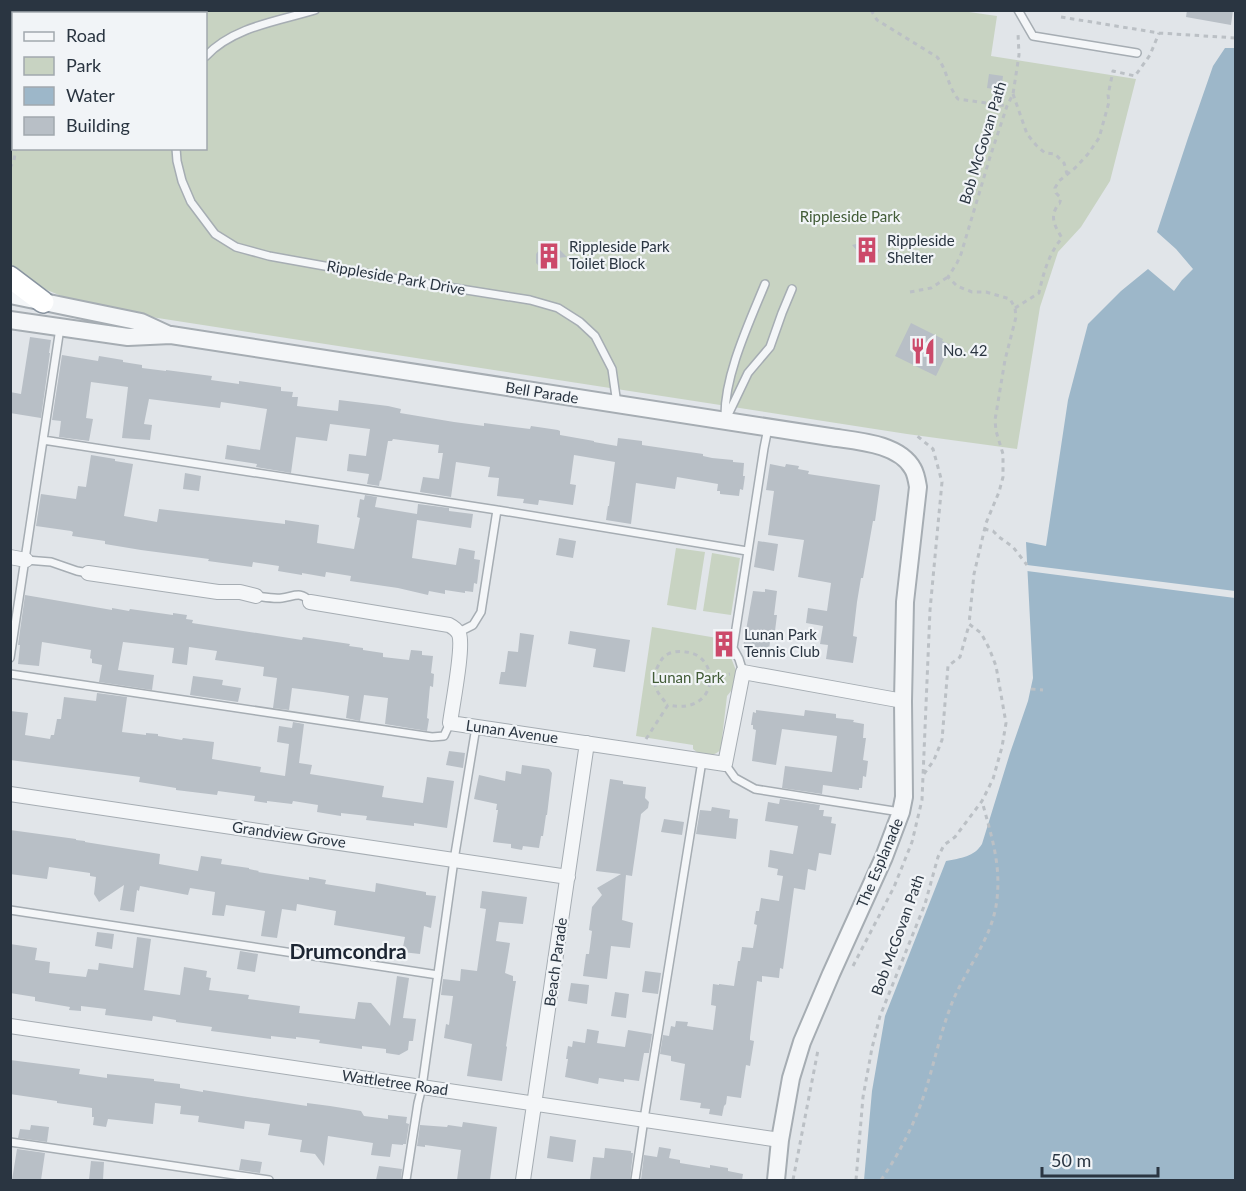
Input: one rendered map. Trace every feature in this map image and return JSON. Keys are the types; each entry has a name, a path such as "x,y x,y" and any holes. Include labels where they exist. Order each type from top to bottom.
{"highway":[{"path":"10,277 43,302"}],"street":[{"name":"Bell Parade","path":"10,295 141,322 171,335"},
{"name":"Bell Parade","path":"10,320 128,337 171,335 725,420 874,445 894,451 908,461"},
{"name":"The Esplanade","path":"776,1180 780,1140 791,1078 802,1042 885,857 904,797 905,602 918,488 915,471 908,461"},
{"path":"10,557 26,560"},
{"path":"88,573 256,596"},
{"path":"310,602 449,625 459,632"},
{"name":"Lunan Avenue","path":"459,632 461,646 450,723 724,764"},
{"path":"724,764 742,672 903,701"},
{"name":"Beach Parade","path":"523,1180 587,743"},
{"name":"Grandview Grove","path":"10,794 568,877"},
{"name":"Wattletree Road","path":"10,1026 780,1140"}],"lane":[{"path":"207,55 233,36 315,10"},
{"path":"1018,10 1033,36 1137,53"},
{"name":"Rippleside Park Drive","path":"176,150 182,181 191,202 216,234 236,247 269,256 530,300 558,308 580,322 595,336 612,369 618,404"},
{"path":"725,420 724,402 733,369 765,284"},
{"path":"725,420 748,373 770,347 792,289"},
{"path":"10,658 60,328"},
{"path":"742,672 733,648 768,427"},
{"path":"44,440 747,551"},
{"path":"459,632 473,625 481,612 497,510"},
{"path":"26,560 51,562 88,573"},
{"path":"256,596 281,598 300,595 306,597 310,602"},
{"path":"10,674 432,737 444,736 450,723"},
{"path":"406,1180 476,727"},
{"path":"635,1180 702,761"},
{"path":"724,764 735,778 755,789 901,812"},
{"path":"10,910 438,975"},
{"path":"10,1142 269,1180"}],"path":[{"path":"871,10 877,20 937,57 943,64 958,99 1007,106"},
{"path":"1061,17 1159,33 1236,38"},
{"name":"Bob McGovan Path","path":"948,277 961,254 990,157 1012,94 1019,55 1018,33"},
{"path":"1015,308 1039,293 1054,248 1062,238 1054,225 1053,217 1060,198 1055,188 1059,181 1088,154 1099,138 1109,102 1108,95 1113,71 1136,76 1150,55 1159,33"},
{"path":"1012,94 1027,134 1046,153 1055,154 1064,163 1067,174"},
{"path":"10,168 16,150"},
{"path":"910,292 931,288 948,277 957,286 972,292 986,292 1010,298 1016,317 1005,360 995,420 1003,454 1003,477 984,529 974,574 969,624 960,657 948,666 942,740 934,760 923,775"},
{"path":"851,972 894,886 912,842 922,800 930,610 942,482 933,449 916,435"},
{"path":"984,529 993,531 1013,547 1027,565"},
{"name":"Bob McGovan Path","path":"856,1180 863,1097 880,1016 925,904 938,857 944,845 955,837 982,801 993,779 1002,747 1006,723 996,666 981,633 969,624"},
{"path":"691,652 702,659 707,668 711,677 709,689 696,704 668,705 659,694 654,682 660,660 669,653 691,652"},
{"path":"1031,689 1043,690"},
{"path":"638,751 668,705"},
{"path":"881,1180 893,1164 916,1118 952,1003 990,928 997,902 999,880 997,858 982,801"},
{"path":"794,1180 819,1044"}],"green space":[{"name":"Rippleside Park","path":"10,11 962,11 997,16 991,56 1136,79 1110,181 1081,227 1058,252 1040,307 1017,449 119,312 76,301 49,291 11,268"},
{"path":"676,548 705,552 696,610 667,605"},
{"path":"712,553 740,558 731,615 703,611"},
{"name":"Lunan Park","path":"652,627 729,640 728,650 737,673 735,686 727,696 722,738 726,741 717,753 707,755 693,749 693,745 636,736"}],"water":[{"path":"1225,48 1235,48 1235,1180 864,1180 872,1091 885,1016 946,861 971,854 982,844 1028,701 1033,678 1026,542 1046,546 1068,400 1088,324 1121,291 1148,269 1174,291 1193,269 1157,232 1213,66"}],"pier":[{"path":"1027,565 1235,591 1235,598 1027,571"}],"building":[{"path":"1187,10 1233,10 1231,25 1186,17"},
{"path":"989,74 1003,76 1001,90 987,88"},
{"name":"Rippleside Shelter","path":"864,242 879,250 877,257 871,258 860,254 852,245"},
{"name":"Rippleside Park Toilet Block","path":"554,244 567,257 557,258 554,266 541,268 536,263 536,254 539,250"},
{"name":"No. 42","path":"911,323 951,345 936,376 895,356"},
{"path":"30,337 51,340 41,418 10,413 10,392 21,394"},
{"path":"62,355 98,361 99,356 142,365 142,368 212,376 211,380 281,387 281,391 293,392 292,397 298,397 297,406 338,411 339,400 388,406 401,409 400,413 454,422 530,429 531,426 558,430 560,435 617,446 618,438 642,441 642,445 744,463 743,490 740,489 739,496 720,494 720,491 717,491 718,484 677,477 675,489 636,483 631,524 606,520 615,462 574,455 570,484 576,485 573,505 539,500 538,505 523,503 524,499 497,496 499,478 488,477 490,467 456,462 451,497 420,492 423,477 439,479 443,453 438,453 439,445 393,439 388,441 379,486 367,484 369,474 347,471 349,454 366,456 370,429 330,424 327,441 296,437 291,473 225,459 227,445 260,450 267,409 221,402 220,408 149,399 144,424 152,425 150,440 122,438 128,387 91,382 86,418 93,419 89,441 59,437 61,421 52,420"},
{"path":"91,455 133,464 124,516 157,522 159,509 285,524 285,520 319,525 317,543 354,549 360,518 357,517 360,499 364,500 365,495 377,497 375,507 417,514 418,504 473,514 471,528 417,520 412,558 456,565 459,548 475,551 474,559 480,560 477,584 474,583 473,592 445,590 445,594 429,591 428,595 350,581 351,576 326,572 325,577 302,573 302,575 278,571 279,566 253,562 252,567 105,544 105,541 72,536 71,531 36,526 41,494 76,499 78,486 86,487"},
{"path":"770,464 785,467 786,464 799,466 798,469 809,471 808,474 880,485 875,521 873,521 857,602 853,636 857,637 853,663 826,659 828,645 820,644 823,626 806,623 808,608 827,611 831,583 798,577 804,540 768,535 774,491 766,490"},
{"path":"185,473 201,476 199,491 183,489"},
{"path":"559,538 576,541 573,558 556,555"},
{"path":"758,541 778,544 774,571 754,567"},
{"path":"765,589 777,591 775,631 772,630 768,655 757,653 757,649 743,647 753,591 765,592"},
{"path":"25,595 112,610 112,608 129,611 130,609 187,615 186,619 193,620 192,623 302,640 303,637 350,644 349,646 363,648 363,650 383,653 383,657 409,660 411,650 422,651 422,655 433,656 431,673 434,674 433,687 430,686 427,731 385,724 388,698 364,695 360,721 346,718 349,696 323,692 292,688 289,710 273,708 277,678 263,676 264,667 215,660 217,651 189,647 187,665 172,663 174,648 123,642 118,670 154,675 152,690 99,682 102,665 92,663 91,650 42,642 39,666 18,664 20,645 18,645"},
{"path":"570,631 630,640 625,672 593,667 596,649 568,644"},
{"path":"520,633 534,635 526,687 499,684 501,672 505,672 508,651 518,652"},
{"path":"193,676 223,680 222,685 241,688 238,702 190,695"},
{"path":"97,693 127,697 122,732 158,734 158,736 182,740 183,738 214,742 212,759 261,767 260,772 285,776 289,744 277,742 279,726 292,728 293,722 304,724 299,763 312,765 310,774 384,786 382,797 423,803 427,777 454,781 447,828 366,820 367,816 341,813 341,816 317,812 318,805 293,801 292,804 267,801 267,803 254,801 255,796 218,791 217,795 176,790 176,788 139,782 140,777 10,760 10,711 28,713 25,735 50,739 51,735 54,735 57,719 61,719 64,697 96,701"},
{"path":"756,710 804,716 805,710 836,714 836,718 854,720 853,722 864,724 863,738 866,738 863,760 868,761 862,788 859,790 823,785 822,794 782,788 785,766 832,772 837,736 782,729 776,765 752,761 756,730 751,725 753,712 756,713"},
{"path":"449,751 465,753 463,768 446,765"},
{"path":"522,765 549,769 552,773 547,815 539,848 523,846 522,850 511,848 511,844 493,842 497,804 474,799 479,775 505,781 506,771 521,774"},
{"path":"610,779 623,781 623,784 646,787 645,798 649,802 648,808 641,814 632,876 626,875 622,920 633,923 630,948 611,946 607,979 583,976 592,931 589,930 592,907 602,895 597,888 621,874 596,871"},
{"path":"780,799 820,805 819,810 824,810 823,816 832,817 831,823 836,824 831,855 819,853 816,871 808,869 805,890 794,888 783,969 780,968 779,978 762,976 762,982 757,981 750,1037 750,1040 754,1041 750,1066 746,1065 741,1098 727,1096 722,1116 709,1114 710,1109 700,1108 701,1103 680,1100 685,1064 671,1061 671,1056 660,1054 663,1035 669,1036 671,1026 675,1027 676,1021 688,1022 687,1026 713,1030 716,1006 711,1005 713,984 734,986 742,947 753,948 757,925 754,924 756,911 759,911 761,898 779,901 783,876 777,875 778,869 768,867 770,850 793,854 798,826 765,821 768,802 779,804"},
{"path":"712,807 730,810 729,818 738,819 736,839 696,834 700,810 711,811"},
{"path":"664,819 684,822 682,835 661,832"},
{"path":"10,830 160,854 159,864 198,871 201,856 222,859 221,864 249,868 258,872 309,880 309,877 326,880 325,884 375,892 376,883 426,892 426,895 436,896 431,928 424,926 420,954 402,952 405,937 334,925 336,911 297,904 296,911 282,909 277,938 261,936 265,911 226,905 224,916 212,915 215,892 190,888 188,895 140,886 139,891 137,890 134,912 120,910 124,885 99,902 94,894 96,877 90,876 90,873 49,867 47,879 10,874"},
{"path":"482,891 527,897 523,924 499,922 496,941 510,943 505,973 513,976 513,981 516,981 502,1081 467,1076 472,1044 444,1038 446,1024 449,1025 453,996 441,995 443,979 460,981 461,969 477,971 486,909 480,908"},
{"path":"97,932 114,934 112,949 95,946"},
{"path":"137,937 151,939 144,990 180,995 184,967 207,971 206,977 211,978 209,990 249,995 248,999 300,1006 299,1013 355,1019 358,1002 371,1003 390,1026 397,976 409,978 403,1018 416,1019 413,1041 409,1041 408,1050 399,1055 386,1053 386,1049 362,1046 362,1049 319,1043 320,1040 271,1036 271,1039 211,1031 212,1027 153,1016 152,1021 105,1015 106,1009 81,1006 81,1011 69,1010 70,1007 35,1001 35,997 10,993 10,944 37,948 35,960 50,962 49,973 86,977 88,969 98,970 99,963 133,968"},
{"path":"240,951 258,954 255,972 237,969"},
{"path":"645,971 661,973 658,994 642,992"},
{"path":"571,983 589,985 587,1004 568,1001"},
{"path":"615,992 629,994 626,1018 611,1016"},
{"path":"587,1029 599,1031 597,1043 625,1047 628,1030 652,1034 649,1053 644,1053 639,1081 624,1079 624,1082 599,1078 598,1084 565,1077 568,1046 572,1047 573,1041 585,1043"},
{"path":"10,1060 80,1069 79,1074 107,1078 107,1074 154,1079 154,1081 180,1084 180,1088 203,1092 203,1090 307,1106 307,1103 330,1106 361,1111 364,1116 388,1119 388,1115 407,1117 406,1123 409,1124 406,1144 392,1144 390,1157 371,1155 373,1143 328,1136 324,1166 315,1154 300,1152 302,1140 268,1135 270,1124 245,1121 244,1129 198,1122 199,1116 180,1114 181,1106 155,1103 153,1124 108,1119 106,1127 93,1125 92,1108 10,1094"},
{"path":"463,1122 497,1127 490,1180 457,1180 461,1150 417,1146 420,1125 462,1127"},
{"path":"31,1125 49,1127 47,1142 18,1138 20,1129 30,1130"},
{"path":"550,1136 576,1140 573,1162 547,1158"},
{"path":"659,1147 671,1149 669,1158 680,1160 680,1163 710,1168 710,1165 728,1168 728,1171 743,1174 742,1180 641,1180 644,1155 657,1157"},
{"path":"605,1148 633,1153 630,1180 590,1180 593,1157 604,1158"},
{"path":"17,1149 45,1153 41,1180 12,1180"},
{"path":"241,1159 262,1162 260,1173 239,1170"},
{"path":"91,1161 104,1162 103,1180 89,1180"},
{"path":"379,1166 402,1169 401,1180 376,1180"}],"place":[{"name":"Rippleside Shelter","path":"867,250"},
{"name":"Rippleside Park Toilet Block","path":"549,256"},
{"name":"No. 42","path":"923,351"},
{"name":"Lunan Park Tennis Club","path":"724,644"}],"district":[{"name":"Drumcondra","path":"348,952"}]}
